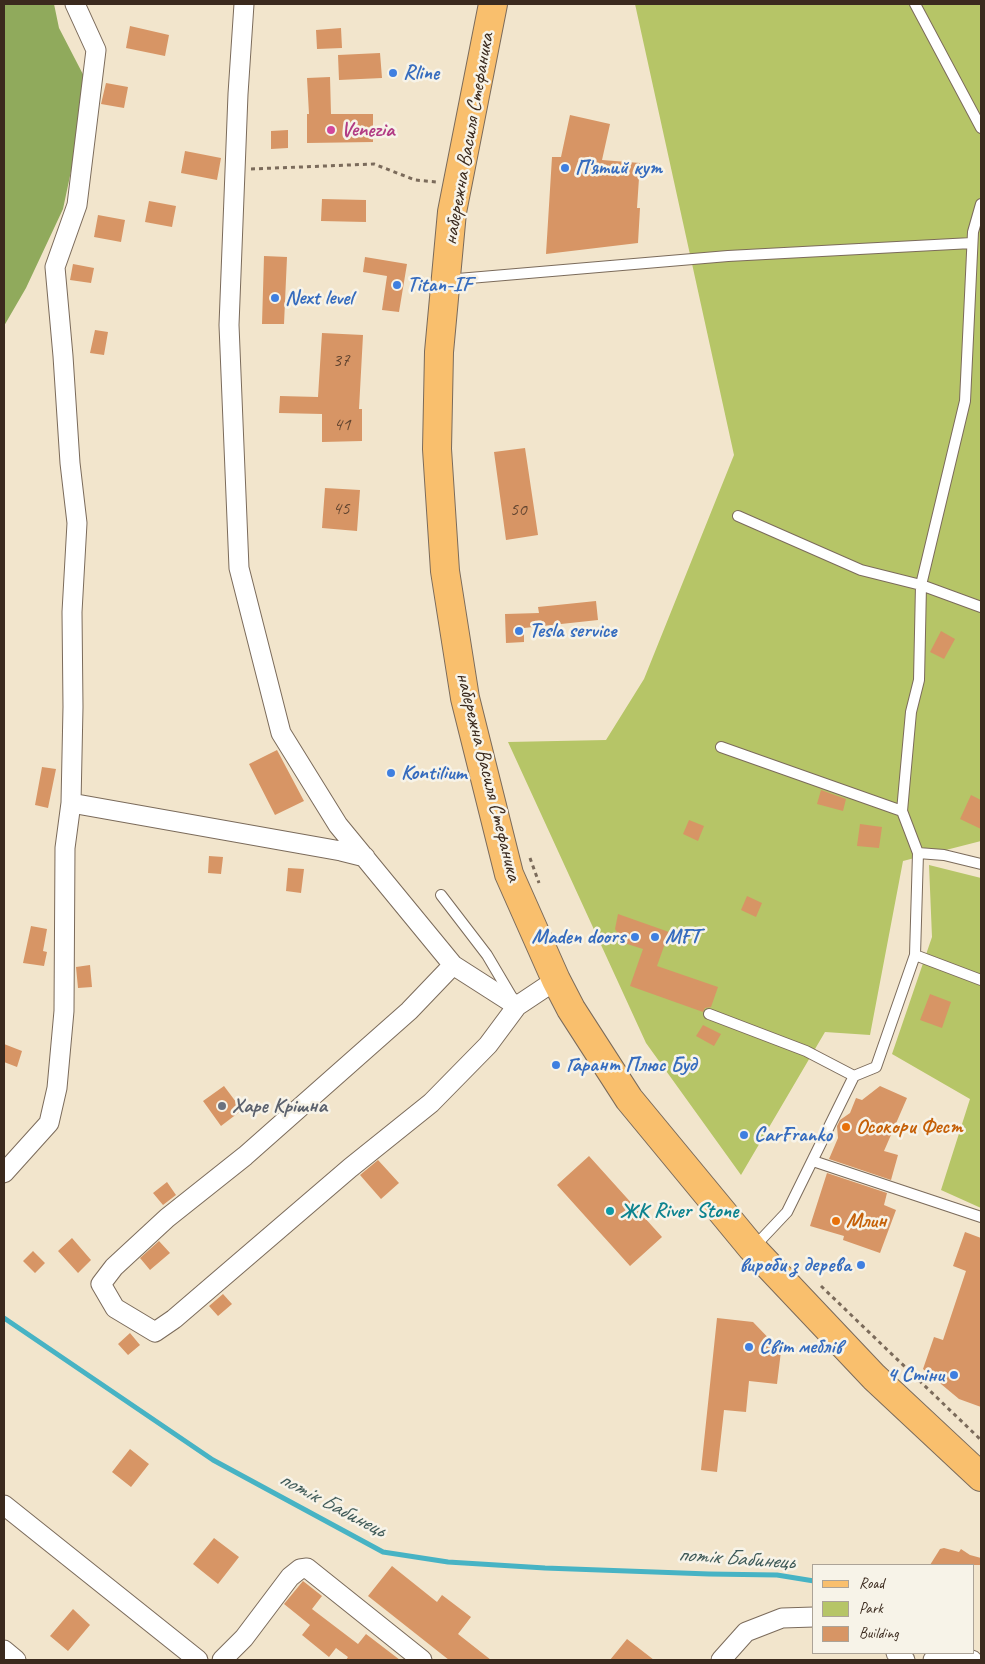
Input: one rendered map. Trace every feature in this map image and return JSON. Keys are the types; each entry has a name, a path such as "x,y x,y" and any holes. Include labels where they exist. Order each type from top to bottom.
{"main road":[{"name":"набережна Василя Стефаника","path":"493,4 452,212 439,352 437,449 445,571 460,669 465,698 509,874 556,980 572,1010 629,1098 752,1248 874,1377 981,1477"}],"street":[{"path":"4,1173 50,1123 57,1088 64,1011 65,848 71,803 72,612 77,523 70,463 55,267 77,205 96,50 75,4"},
{"path":"244,4 238,94 230,325 239,568 281,734 338,825 453,965 517,1006"},
{"path":"71,803 341,851 364,857"},
{"path":"453,965 402,1017 245,1156 167,1218 114,1267 101,1284 115,1308 155,1332 174,1319 350,1168 431,1103 488,1045 517,1006 556,980"},
{"path":"4,1505 198,1660"},
{"path":"222,1660 244,1638 290,1577 300,1569 307,1568 422,1660"},
{"path":"721,1660 746,1632 782,1618 812,1617"},
{"path":"4,1650 16,1660"},
{"path":"933,1660 950,1656 972,1660"}],"lane":[{"path":"915,4 981,128"},
{"path":"752,1248 787,1212 854,1076 876,1067 915,955 918,853 902,811 911,712 919,680 921,584 964,401 973,232 981,204"},
{"path":"446,280 728,256 972,244"},
{"path":"738,516 861,570 921,584 981,607"},
{"path":"721,747 902,811"},
{"path":"918,853 944,855 981,864"},
{"path":"440,895 487,955 517,1006"},
{"path":"915,955 981,980"},
{"path":"709,1014 806,1051 854,1076"},
{"path":"813,1161 981,1217"}],"path":[{"path":"235,169 374,164 416,180 457,185"},
{"path":"527,852 542,889"},
{"path":"817,1282 981,1440"}],"green space":[{"path":"4,4 54,4 59,28 89,86 63,209 26,288 4,326"},
{"path":"635,4 981,4 981,841 903,861 870,1035 825,1032 741,1175 646,1043 508,742 606,740 644,679 734,455"},
{"path":"929,865 981,878 981,1208 941,1190 970,1099 892,1054 932,937"}],"building":[{"path":"130,26 169,35 165,56 126,48"},
{"path":"341,28 342,48 317,49 316,30"},
{"path":"380,53 382,78 339,80 338,55"},
{"path":"330,77 331,114 373,114 373,142 307,143 307,114 309,114 307,78"},
{"path":"106,83 128,87 124,108 101,104"},
{"path":"570,115 610,124 602,160 640,163 637,208 640,208 638,243 546,254 552,157 561,157"},
{"path":"288,130 288,148 271,149 271,131"},
{"path":"185,151 221,158 217,180 181,173"},
{"path":"322,199 366,200 366,222 321,221"},
{"path":"149,201 176,206 172,227 145,222"},
{"path":"98,215 125,220 121,242 94,237"},
{"path":"264,256 287,257 284,324 262,324"},
{"path":"365,257 407,264 399,312 382,310 387,276 363,272"},
{"path":"73,264 94,268 91,283 70,280"},
{"path":"95,330 108,332 104,355 90,353"},
{"path":"322,333 363,335 359,409 362,409 362,441 322,442 322,414 279,413 280,396 318,397"},
{"path":"525,448 538,535 506,540 494,452"},
{"path":"325,488 360,490 357,531 322,528"},
{"path":"596,601 598,620 524,628 524,642 506,643 505,614 539,613 538,607"},
{"path":"941,631 955,639 944,659 930,652"},
{"path":"277,750 304,801 275,815 249,764"},
{"path":"42,767 56,769 48,808 35,805"},
{"path":"821,790 846,799 843,811 817,804"},
{"path":"971,795 981,800 981,829 960,819"},
{"path":"689,820 704,826 698,841 683,834"},
{"path":"860,824 882,827 879,848 857,846"},
{"path":"209,856 223,857 221,874 208,873"},
{"path":"288,868 304,869 301,893 286,891"},
{"path":"747,896 762,903 756,917 741,910"},
{"path":"618,914 669,932 657,966 718,987 711,1007 705,1008 703,1012 630,986 643,949 624,943 615,929"},
{"path":"31,926 47,929 43,951 47,952 44,966 23,963"},
{"path":"90,965 92,987 78,988 76,967"},
{"path":"930,994 951,1002 942,1028 920,1020"},
{"path":"703,1025 721,1034 714,1046 696,1036"},
{"path":"4,1044 22,1051 17,1067 4,1062"},
{"name":"Харе Крішна","path":"224,1086 242,1110 221,1126 203,1101"},
{"path":"880,1086 907,1098 884,1151 898,1155 891,1180 829,1159 838,1138 837,1126 840,1120 850,1113 856,1098 862,1100"},
{"name":"ЖК River Stone","path":"589,1156 662,1237 630,1266 557,1185"},
{"path":"378,1160 399,1183 381,1199 360,1175"},
{"path":"827,1173 887,1193 884,1205 896,1210 880,1253 843,1240 844,1236 810,1226"},
{"path":"167,1182 176,1195 163,1205 153,1193"},
{"path":"965,1232 981,1238 981,1407 959,1399 923,1369 934,1337 943,1340 966,1271 953,1266"},
{"path":"72,1238 91,1260 78,1273 58,1251"},
{"path":"159,1241 170,1253 150,1270 140,1258"},
{"path":"33,1251 45,1263 35,1273 23,1261"},
{"path":"223,1294 232,1304 218,1316 209,1306"},
{"path":"717,1318 753,1322 781,1351 777,1384 749,1381 746,1412 724,1410 717,1472 701,1470"},
{"path":"130,1333 140,1345 128,1355 118,1344"},
{"path":"130,1449 149,1464 131,1487 112,1472"},
{"path":"214,1538 239,1557 218,1584 193,1564"},
{"path":"944,1548 959,1552 961,1549 970,1555 981,1558 981,1565 931,1564 940,1549"},
{"path":"392,1566 437,1602 442,1595 471,1617 458,1634 491,1660 449,1660 368,1596"},
{"path":"303,1581 322,1596 312,1609 358,1644 366,1634 400,1660 346,1660 348,1657 336,1648 329,1657 302,1635 310,1625 284,1604"},
{"path":"73,1609 90,1625 68,1651 50,1636"},
{"path":"627,1639 654,1660 610,1660"}],"waterway":[{"name":"потік Бабинець","path":"4,1318 213,1460 383,1552 448,1562 545,1568 777,1575 812,1581"}],"place":[{"name":"Rline","path":"393,73"},
{"name":"Venezia","path":"331,130"},
{"name":"П'ятий кут","path":"565,168"},
{"name":"Titan-IF","path":"397,285"},
{"name":"Next level","path":"275,298"},
{"name":"Tesla service","path":"519,631"},
{"name":"Kontilium","path":"391,773"},
{"name":"Maden doors","path":"635,937"},
{"name":"MFT","path":"655,937"},
{"name":"Гарант Плюс Буд","path":"556,1065"},
{"name":"Харе Крішна","path":"222,1106"},
{"name":"Осокори Фест","path":"846,1127"},
{"name":"CarFranko","path":"744,1135"},
{"name":"ЖК River Stone","path":"610,1211"},
{"name":"Млин","path":"836,1221"},
{"name":"вироби з дерева","path":"861,1265"},
{"name":"Світ меблів","path":"749,1347"},
{"name":"4 Стіни","path":"954,1375"}]}
